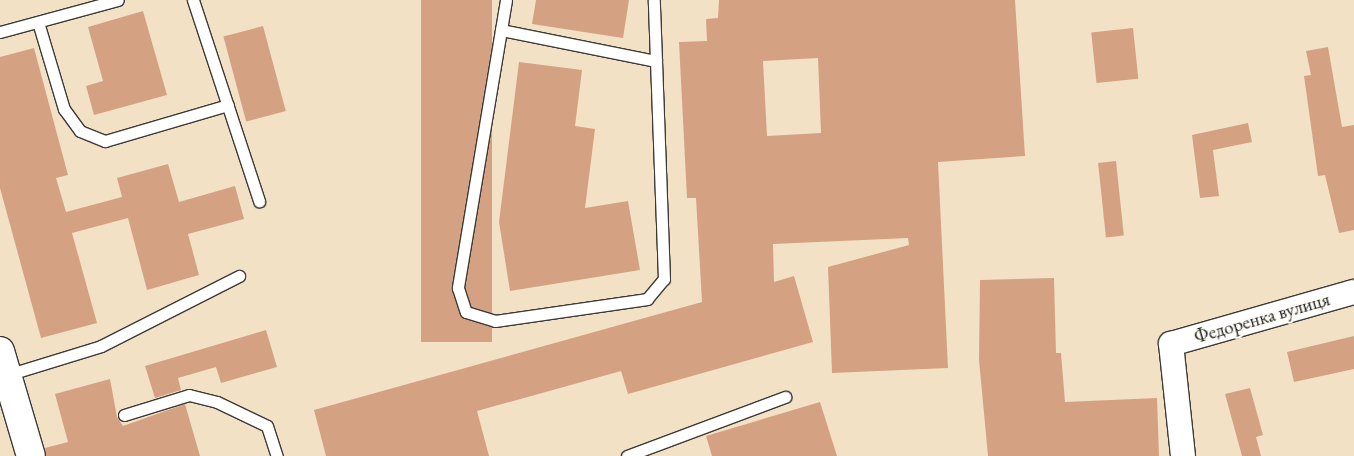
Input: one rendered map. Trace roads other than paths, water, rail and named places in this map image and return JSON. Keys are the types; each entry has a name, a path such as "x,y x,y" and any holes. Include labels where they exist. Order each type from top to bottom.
{"main road":[{"path":"3,363 31,456"}],"street":[{"name":"Федоренка вулиця","path":"1183,456 1171,344 1354,292"}],"lane":[{"path":"0,32 118,0"},
{"path":"193,0 259,201"},
{"path":"506,0 458,288 466,312 495,321 646,299 664,279 654,0"},
{"path":"38,22 64,109 80,131 105,141 228,105"},
{"path":"501,30 656,61"},
{"path":"3,363 101,346 239,276"},
{"path":"124,415 189,395 217,402 266,426 277,456"},
{"path":"628,456 785,397"}]}
